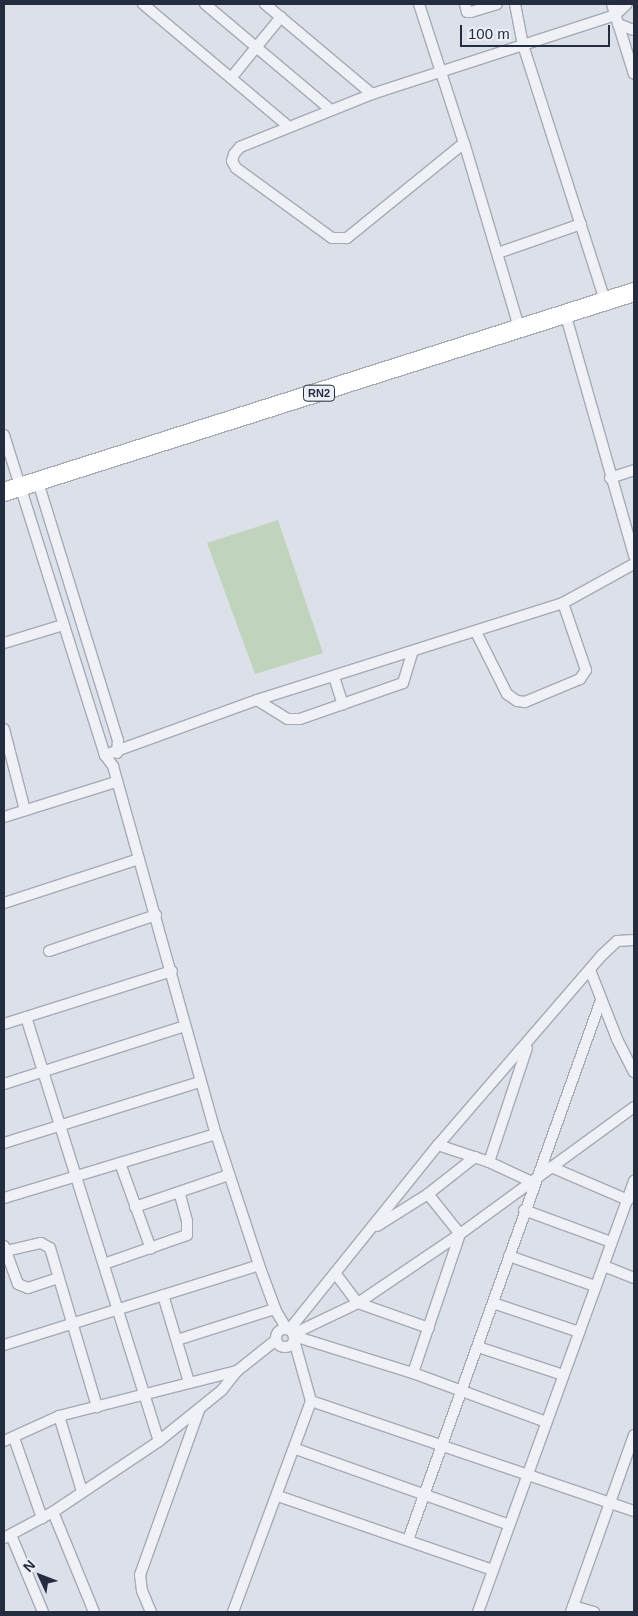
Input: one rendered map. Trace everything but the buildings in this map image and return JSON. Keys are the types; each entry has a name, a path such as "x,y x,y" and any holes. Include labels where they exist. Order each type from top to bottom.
{"highway":[{"name":"RN2","path":"11,490 634,292"}],"street":[{"path":"143,4 289,126"},
{"path":"205,4 331,110"},
{"path":"265,4 372,94"},
{"path":"419,4 464,143 519,327"},
{"path":"465,4 467,12 497,4"},
{"path":"515,4 524,45 605,300"},
{"path":"612,4 634,74"},
{"path":"464,143 347,238 332,238 236,168 232,161 234,154 240,147 289,126 372,94 440,72 524,45 617,20 627,4"},
{"path":"232,78 281,17"},
{"path":"617,20 634,30"},
{"path":"498,253 581,224"},
{"path":"565,313 610,478 634,556"},
{"path":"4,435 11,490 63,625 105,754 113,766 116,782 172,971 184,1026 216,1134 275,1310 287,1337 303,1365 311,1401 296,1449 233,1612"},
{"path":"610,478 634,470"},
{"path":"38,482 99,676 118,750 113,766"},
{"path":"105,754 257,700 412,653 563,603 634,564"},
{"path":"476,632 507,694 525,702 580,679 586,670 563,603"},
{"path":"4,642 63,625"},
{"path":"257,700 293,720 343,705 403,684 412,653"},
{"path":"334,677 343,705"},
{"path":"4,730 25,810"},
{"path":"4,817 116,782"},
{"path":"4,903 139,859"},
{"path":"49,950 156,915"},
{"path":"287,1337 335,1273 438,1145 590,970 617,941 634,940"},
{"path":"590,970 601,1000 634,1072"},
{"path":"4,1024 172,971"},
{"path":"408,1540 478,1347 534,1178 601,1000"},
{"path":"26,1016 159,1441"},
{"path":"4,1084 184,1026"},
{"path":"489,1162 529,1042"},
{"path":"4,1143 200,1082"},
{"path":"43,1612 7,1536 53,1512 159,1441 222,1390 237,1371 287,1337 358,1303 460,1234 534,1178 634,1107"},
{"path":"4,1198 216,1134"},
{"path":"438,1145 534,1178"},
{"path":"370,1231 428,1194 475,1157"},
{"path":"120,1163 151,1249"},
{"path":"552,1167 628,1200"},
{"path":"135,1206 230,1175"},
{"path":"478,1612 509,1524 530,1473 546,1422 634,1180"},
{"path":"104,1264 187,1235 187,1221 179,1192"},
{"path":"428,1194 460,1234"},
{"path":"524,1210 611,1242"},
{"path":"413,1373 460,1234"},
{"path":"58,1278 23,1288 13,1279 5,1248 44,1244 50,1248 97,1407"},
{"path":"509,1256 595,1286"},
{"path":"4,1345 259,1265"},
{"path":"604,1266 634,1278"},
{"path":"335,1273 358,1303 429,1328"},
{"path":"163,1295 190,1382"},
{"path":"493,1303 578,1332"},
{"path":"178,1340 275,1310"},
{"path":"287,1337 413,1373 546,1422"},
{"path":"478,1347 563,1375"},
{"path":"42,1518 9,1439 59,1416 237,1371"},
{"path":"311,1401 530,1473 634,1511"},
{"path":"151,1612 142,1591 140,1575 199,1410"},
{"path":"59,1416 82,1492"},
{"path":"594,1612 572,1609 634,1435"},
{"path":"296,1449 509,1524"},
{"path":"278,1496 493,1570"},
{"path":"53,1512 94,1612"}],"green space":[{"path":"278,520 323,653 255,674 207,543"}]}
